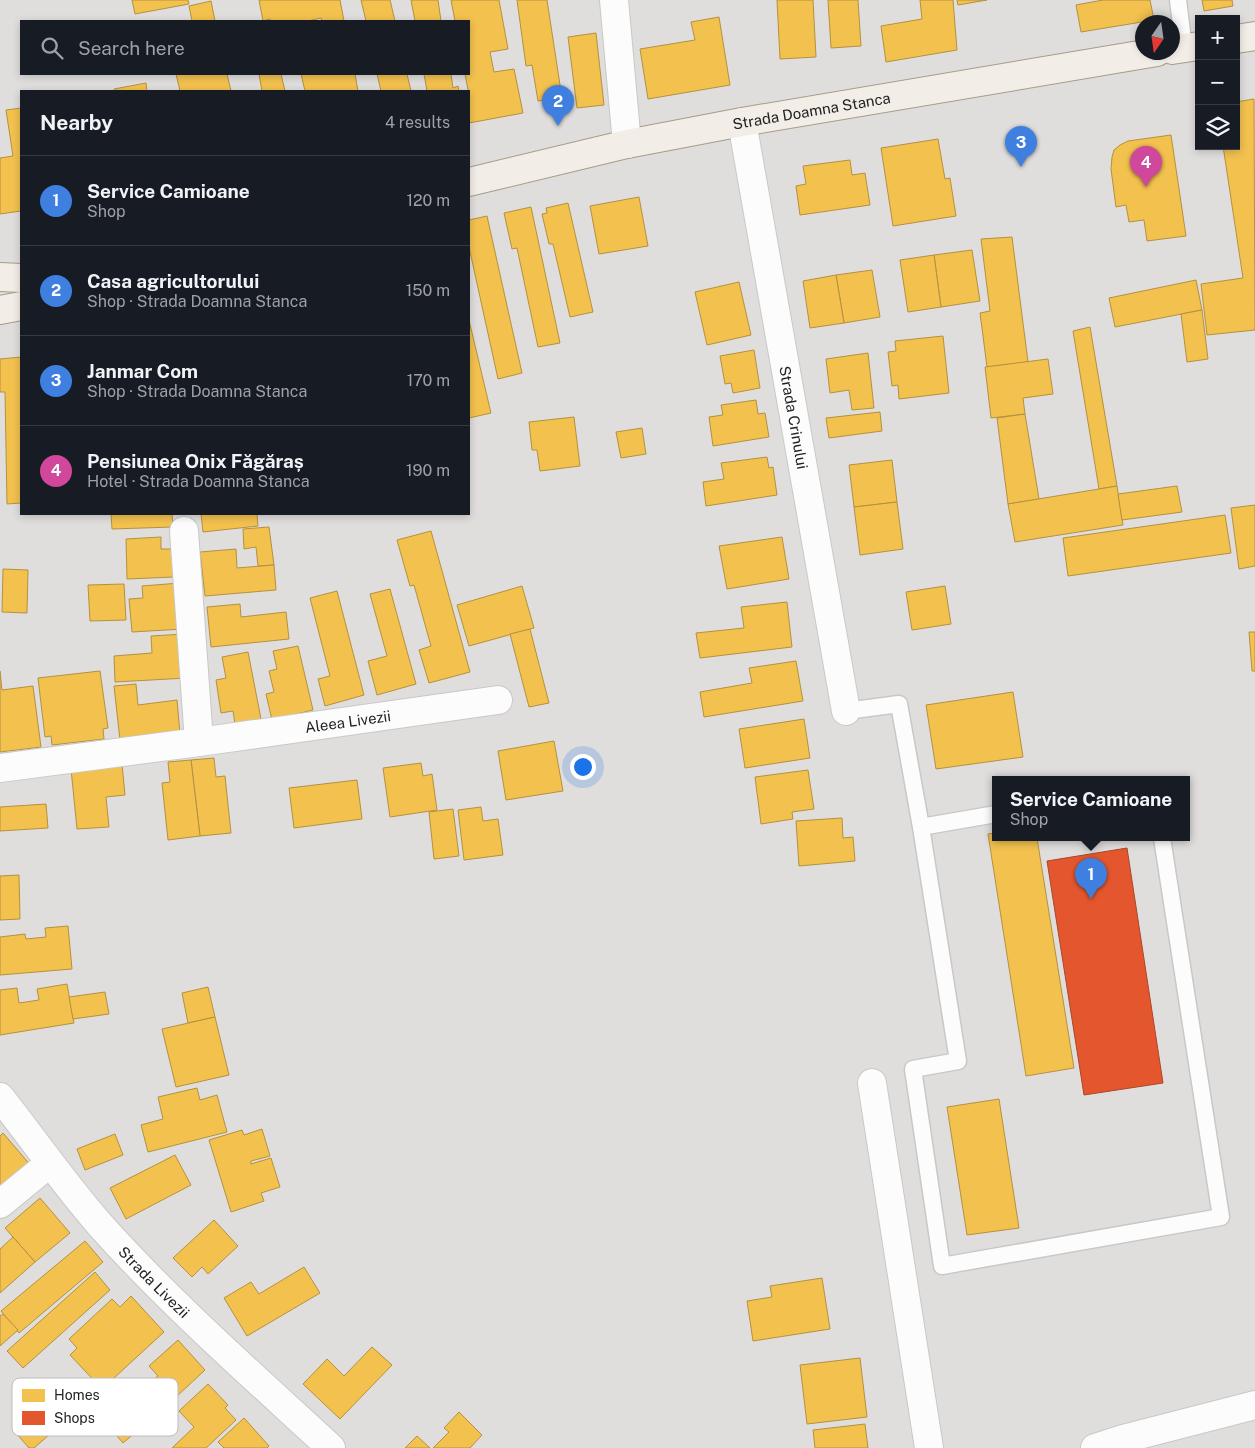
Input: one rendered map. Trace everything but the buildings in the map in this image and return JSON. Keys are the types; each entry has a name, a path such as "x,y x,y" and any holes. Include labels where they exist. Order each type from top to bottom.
{"main road":[{"path":"1240,38 1255,36"},
{"name":"Strada Doamna Stanca","path":"470,182 627,144 742,122 1135,56"},
{"path":"0,277 20,278"},
{"path":"0,310 20,306"}],"street":[{"path":"614,0 627,144"},
{"name":"Strada Crinului","path":"742,122 846,711"},
{"path":"184,531 199,742"},
{"name":"Aleea Livezii","path":"0,768 498,700"},
{"path":"872,1083 930,1448"},
{"name":"Strada Livezii","path":"0,1097 50,1164 102,1227 157,1286 331,1448"},
{"path":"0,1204 50,1164"},
{"path":"1095,1448 1255,1405"}],"lane":[{"path":"1178,0 1185,48"},
{"path":"846,711 899,704 921,827 958,1061 913,1069 942,1266 1221,1217 1162,841"},
{"path":"921,827 992,815"}],"shaded area":[{"path":"0,0 1255,0 1255,1448 0,1448"}],"place":[{"name":"Casa agricultorului","path":"558,126"},
{"name":"Janmar Com","path":"1021,167"},
{"name":"Pensiunea Onix Făgăraș","path":"1146,187"},
{"name":"Service Camioane","path":"1091,899"}]}
